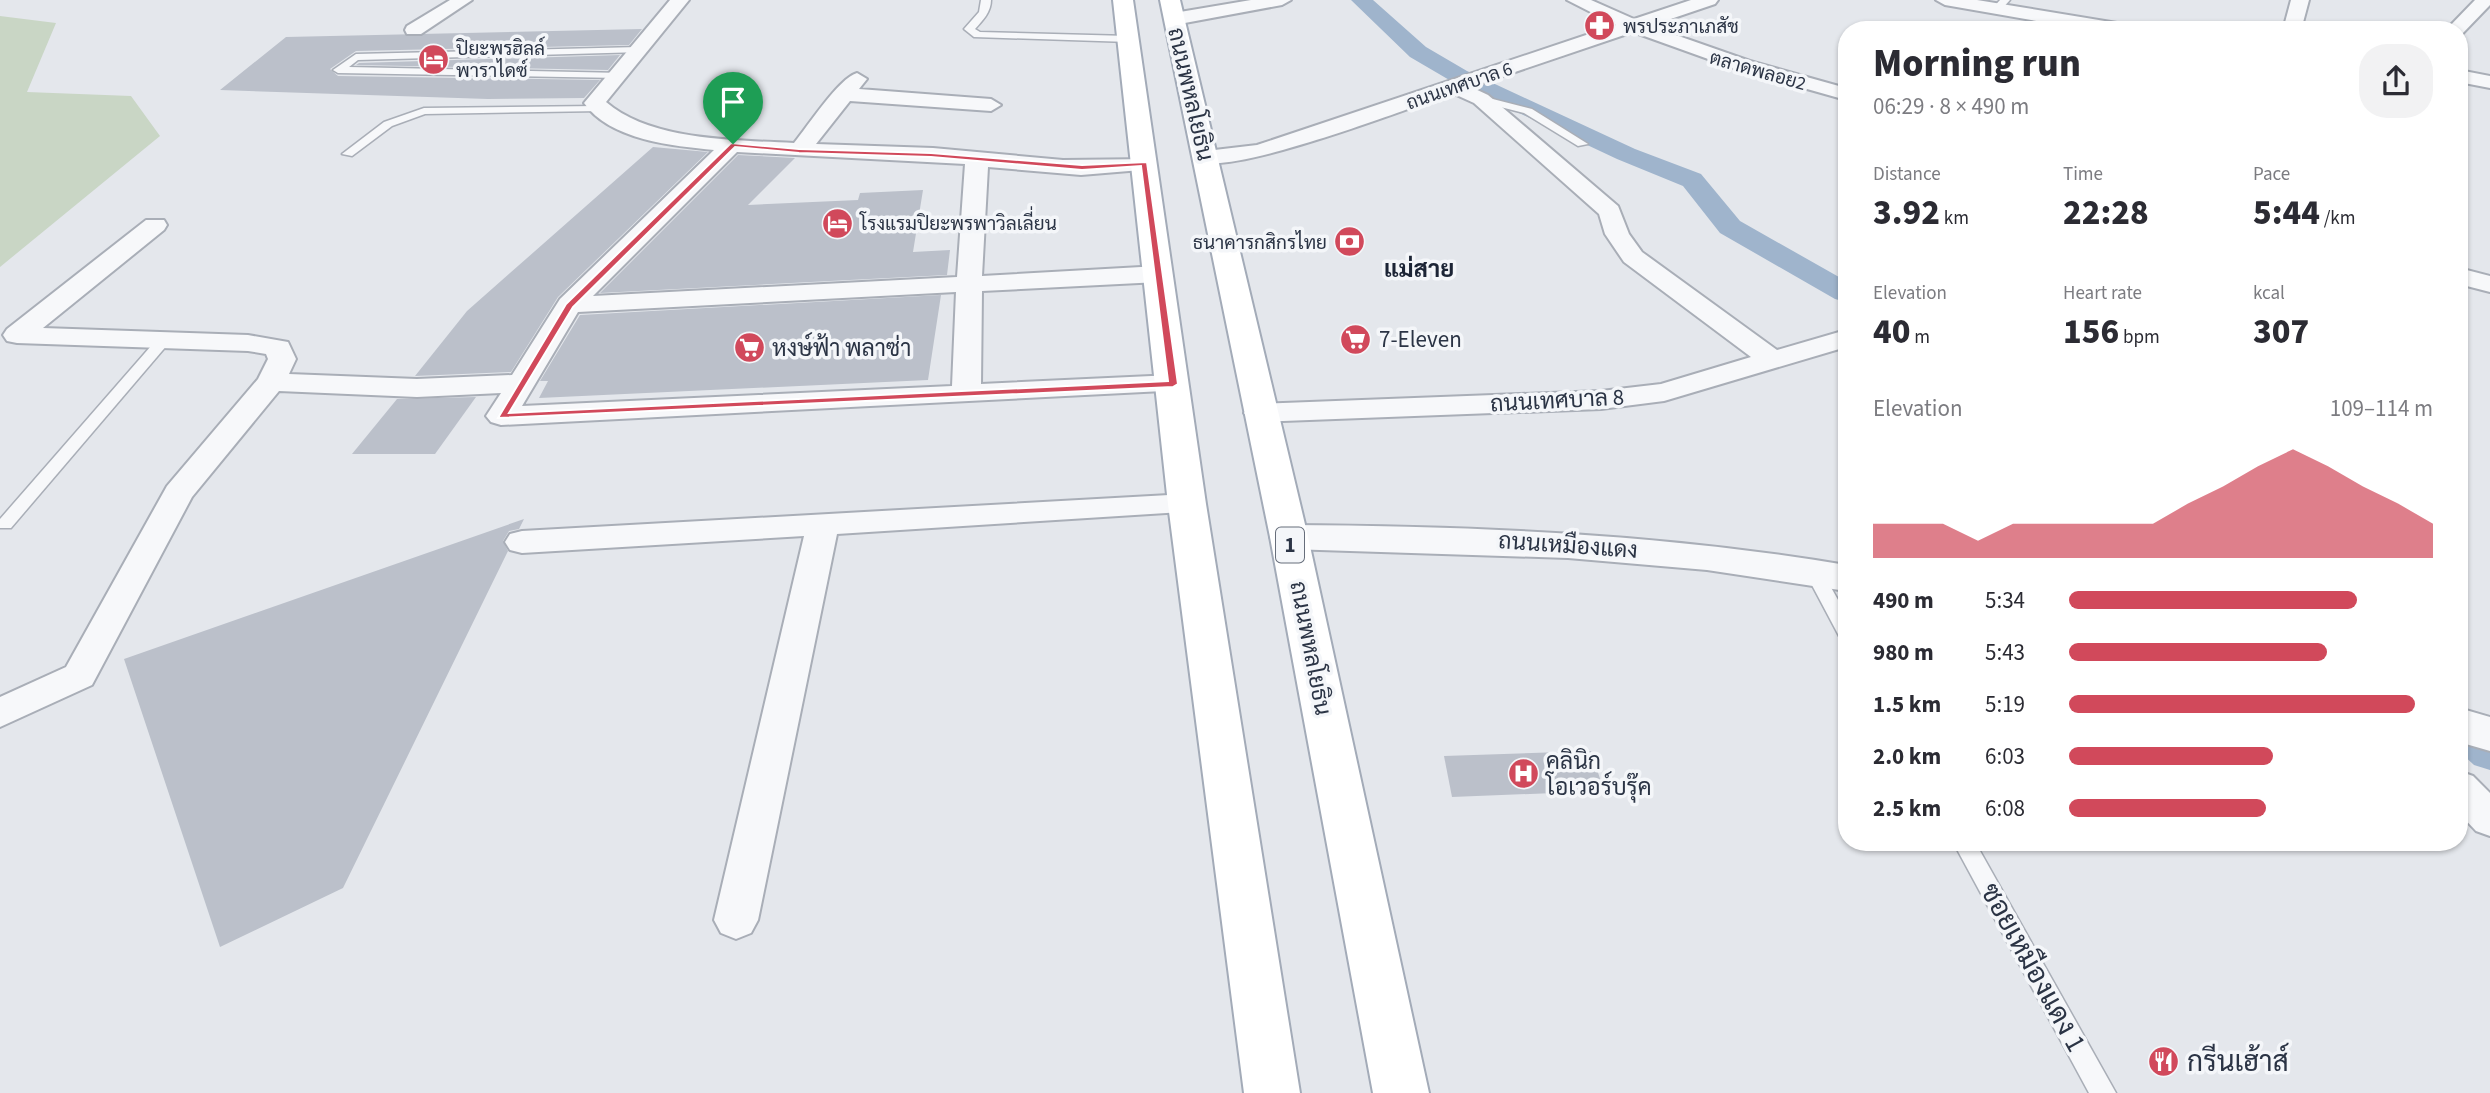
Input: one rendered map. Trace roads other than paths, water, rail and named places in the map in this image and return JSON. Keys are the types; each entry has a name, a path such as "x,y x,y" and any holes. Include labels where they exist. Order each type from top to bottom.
{"main road":[{"name":"ถนนพหลโยธิน","path":"1123,0 1187,504 1272,1093"},
{"name":"ถนนพหลโยธิน","path":"1174,19 1259,413 1289,537 1401,1093"},
{"path":"1129,39 1174,19"}],"street":[{"path":"414,30 463,0"},
{"path":"680,0 594,103 597,109 609,118 652,134 799,151 977,159 1082,168 1144,164"},
{"path":"1174,19 1282,0"},
{"name":"ตลาดพลอย2","path":"1576,0 1632,27 1710,56 1838,92"},
{"name":"ถนนเทศบาล 6","path":"1206,158 1261,151 1456,87 1483,87 1632,27 1709,0"},
{"path":"1945,0 2000,5 2079,21"},
{"path":"2294,21 2300,0"},
{"path":"2464,21 2485,0"},
{"path":"799,151 842,94 861,74"},
{"path":"2468,78 2490,82"},
{"path":"1483,87 1610,211 1617,234 1633,257 1773,360"},
{"path":"842,94 991,105"},
{"path":"733,144 569,306 502,416 1173,384"},
{"path":"966,394 969,284 977,159"},
{"path":"0,713 79,676 178,493 271,382 282,359 278,348 248,343 17,335 155,225"},
{"path":"569,306 1158,274"},
{"path":"2468,278 2490,284"},
{"name":"ถนนเทศบาล 8","path":"1259,413 1601,400 1664,392 1838,340"},
{"path":"271,382 417,388 521,383"},
{"path":"522,542 1187,504"},
{"path":"736,920 822,525"},
{"name":"ถนนเหมืองแดง","path":"1289,537 1459,538 1627,547 1830,575"},
{"path":"2468,728 2490,734"},
{"path":"2468,796 2490,819"}],"lane":[{"path":"986,0 981,17 970,29 978,35 1129,39"},
{"path":"619,75 338,70 356,57 639,50"},
{"path":"1483,87 1582,144"},
{"path":"348,155 388,124 424,111 597,109"},
{"path":"5,524 163,341"},
{"path":"1830,575 1838,603"},
{"name":"ซอยเหมืองแดง 1","path":"1969,851 2103,1093"}],"waterway":[{"path":"1361,0 1418,52 1459,76 1626,154 1692,180 1730,227 1838,288"},
{"path":"2468,732 2490,753"}],"place":[{"name":"พรประภาเภสัช","path":"1600,26"},
{"name":"ปิยะพรฮิลล์ พาราไดซ์","path":"433,59"},
{"name":"โรงแรมปิยะพรพาวิลเลี่ยน","path":"837,223"},
{"name":"ธนาคารกสิกรไทย","path":"1350,242"},
{"name":"7-Eleven","path":"1356,339"},
{"name":"หงษ์ฟ้า พลาซ่า","path":"749,348"},
{"name":"คลินิก โอเวอร์บรุ๊ค","path":"1523,774"},
{"name":"กรีนเฮ้าส์","path":"2164,1061"}],"district":[{"name":"แม่สาย","path":"1419,269"}]}
